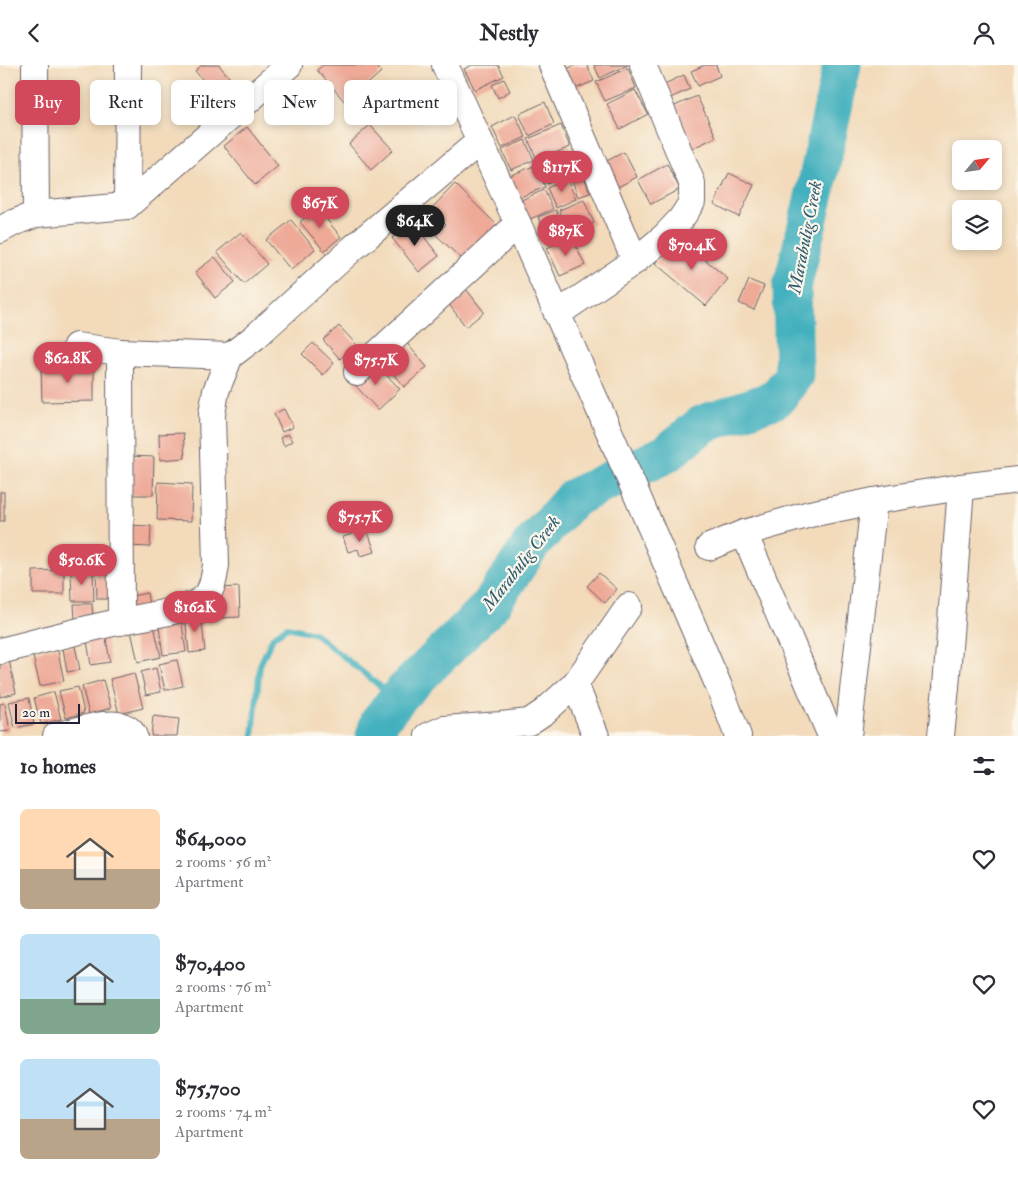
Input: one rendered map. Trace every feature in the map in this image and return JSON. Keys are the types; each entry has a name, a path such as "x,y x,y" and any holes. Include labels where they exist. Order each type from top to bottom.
{"street":[{"path":"35,65 36,214"},
{"path":"128,65 128,206"},
{"path":"0,230 12,223 36,214 128,206 289,65"},
{"path":"444,65 518,224 633,485 720,689 738,736"},
{"path":"552,65 635,261"},
{"path":"557,314 635,261 676,225 692,202 692,183 643,65"},
{"path":"0,651 188,607 203,599 213,585 216,565 212,414 216,391 230,357 255,337 352,249 480,141"},
{"path":"357,372 518,224"},
{"path":"76,346 120,352 230,357"},
{"path":"120,352 121,622"},
{"path":"709,547 744,533 810,514 874,501 1018,480"},
{"path":"941,736 961,487"},
{"path":"848,736 874,501"},
{"path":"744,533 831,736"},
{"path":"428,736 444,729 503,731 529,722 544,712 575,683 629,606"},
{"path":"575,683 596,736"},
{"path":"56,736 104,725 119,725 130,730 134,736"}],"building":[{"path":"202,65 219,65 232,80 203,80 195,71"},
{"path":"323,65 375,65 381,72 372,80 344,80 344,101 334,89 334,80 326,80 317,70"},
{"path":"472,65 498,65 504,76 475,90 464,69"},
{"path":"576,65 587,65 594,81 570,91 562,71"},
{"path":"594,65 628,65 600,78"},
{"path":"705,65 716,65 720,76 698,86 691,71"},
{"path":"628,68 636,88 605,101 596,82"},
{"path":"684,75 690,89 666,100 660,86"},
{"path":"504,79 510,91 498,98 492,85"},
{"path":"635,90 648,114 620,129 607,104"},
{"path":"697,96 716,137 689,150 670,108"},
{"path":"545,102 554,124 529,136 519,114"},
{"path":"515,115 526,137 502,148 492,127"},
{"path":"370,125 393,150 371,170 349,144"},
{"path":"561,125 570,147 537,160 528,139"},
{"path":"247,127 278,166 255,185 224,146"},
{"path":"525,140 534,160 511,170 502,150"},
{"path":"624,152 637,177 612,190 599,165"},
{"path":"563,153 571,174 547,184 538,163"},
{"path":"667,164 680,189 651,204 638,180"},
{"path":"536,165 545,187 518,198 509,176"},
{"path":"729,173 754,185 739,217 714,204"},
{"path":"583,174 590,193 578,197 571,178"},
{"path":"567,179 576,199 556,208 547,188"},
{"path":"455,184 498,226 464,261 436,235 446,224 431,209"},
{"path":"544,190 553,209 528,220 519,201"},
{"path":"584,200 594,223 569,233 559,210"},
{"path":"317,208 341,237 324,251 300,222"},
{"path":"556,210 567,237 549,244 538,217"},
{"path":"291,220 315,249 291,270 266,240"},
{"path":"412,221 439,256 419,272 392,238"},
{"path":"685,225 700,236 692,246 677,235"},
{"path":"241,232 267,264 244,284 217,252"},
{"path":"677,236 728,279 706,306 655,263"},
{"path":"572,237 585,265 560,276 547,248"},
{"path":"215,257 235,282 215,298 195,272"},
{"path":"749,280 764,286 754,310 739,303"},
{"path":"463,285 484,312 466,327 445,299"},
{"path":"339,326 356,344 340,359 323,340"},
{"path":"405,341 427,367 404,387 382,360"},
{"path":"313,343 334,363 323,375 302,354"},
{"path":"374,362 400,389 378,410 353,383"},
{"path":"94,366 94,401 42,402 41,367"},
{"path":"284,409 293,427 282,432 274,414"},
{"path":"183,433 185,458 160,460 159,434"},
{"path":"288,434 292,441 284,446 280,438"},
{"path":"129,456 154,457 153,495 128,495"},
{"path":"158,482 192,484 191,521 157,520"},
{"path":"0,492 4,492 4,521 0,521"},
{"path":"127,525 151,526 150,547 126,546"},
{"path":"367,529 375,552 360,556 358,549 348,552 343,537"},
{"path":"112,569 113,599 97,599 96,570"},
{"path":"64,570 64,594 33,594 33,571"},
{"path":"71,571 93,571 94,601 72,601"},
{"path":"599,573 617,589 605,603 587,586"},
{"path":"239,587 240,617 219,618 217,588"},
{"path":"147,593 150,610 130,614 127,597"},
{"path":"74,604 92,604 93,619 75,620"},
{"path":"201,614 205,651 189,653 185,616"},
{"path":"181,617 186,652 163,655 158,620"},
{"path":"154,626 161,657 138,662 131,631"},
{"path":"106,638 110,662 91,665 87,641"},
{"path":"75,646 80,670 67,672 63,648"},
{"path":"57,647 64,681 40,686 32,652"},
{"path":"9,660 16,693 0,697 0,662"},
{"path":"177,660 183,686 165,690 159,664"},
{"path":"156,668 161,692 146,695 141,672"},
{"path":"134,673 143,708 119,714 110,679"},
{"path":"103,680 111,708 89,714 82,686"},
{"path":"78,687 84,713 66,718 59,691"},
{"path":"54,692 61,719 41,724 34,698"},
{"path":"29,698 34,724 15,728 9,702"},
{"path":"5,703 10,731 0,732 0,704"},
{"path":"153,716 179,719 177,736 151,736"}],"waterway":[{"name":"Marabulig Creek","path":"375,736 380,720 402,693 489,607 531,545 573,498 666,454 703,424 776,399 794,375 792,287 815,193 842,65"},
{"name":"Marabulig Creek","path":"253,736 260,665 273,637 287,627 314,633 386,691 402,693"}]}
